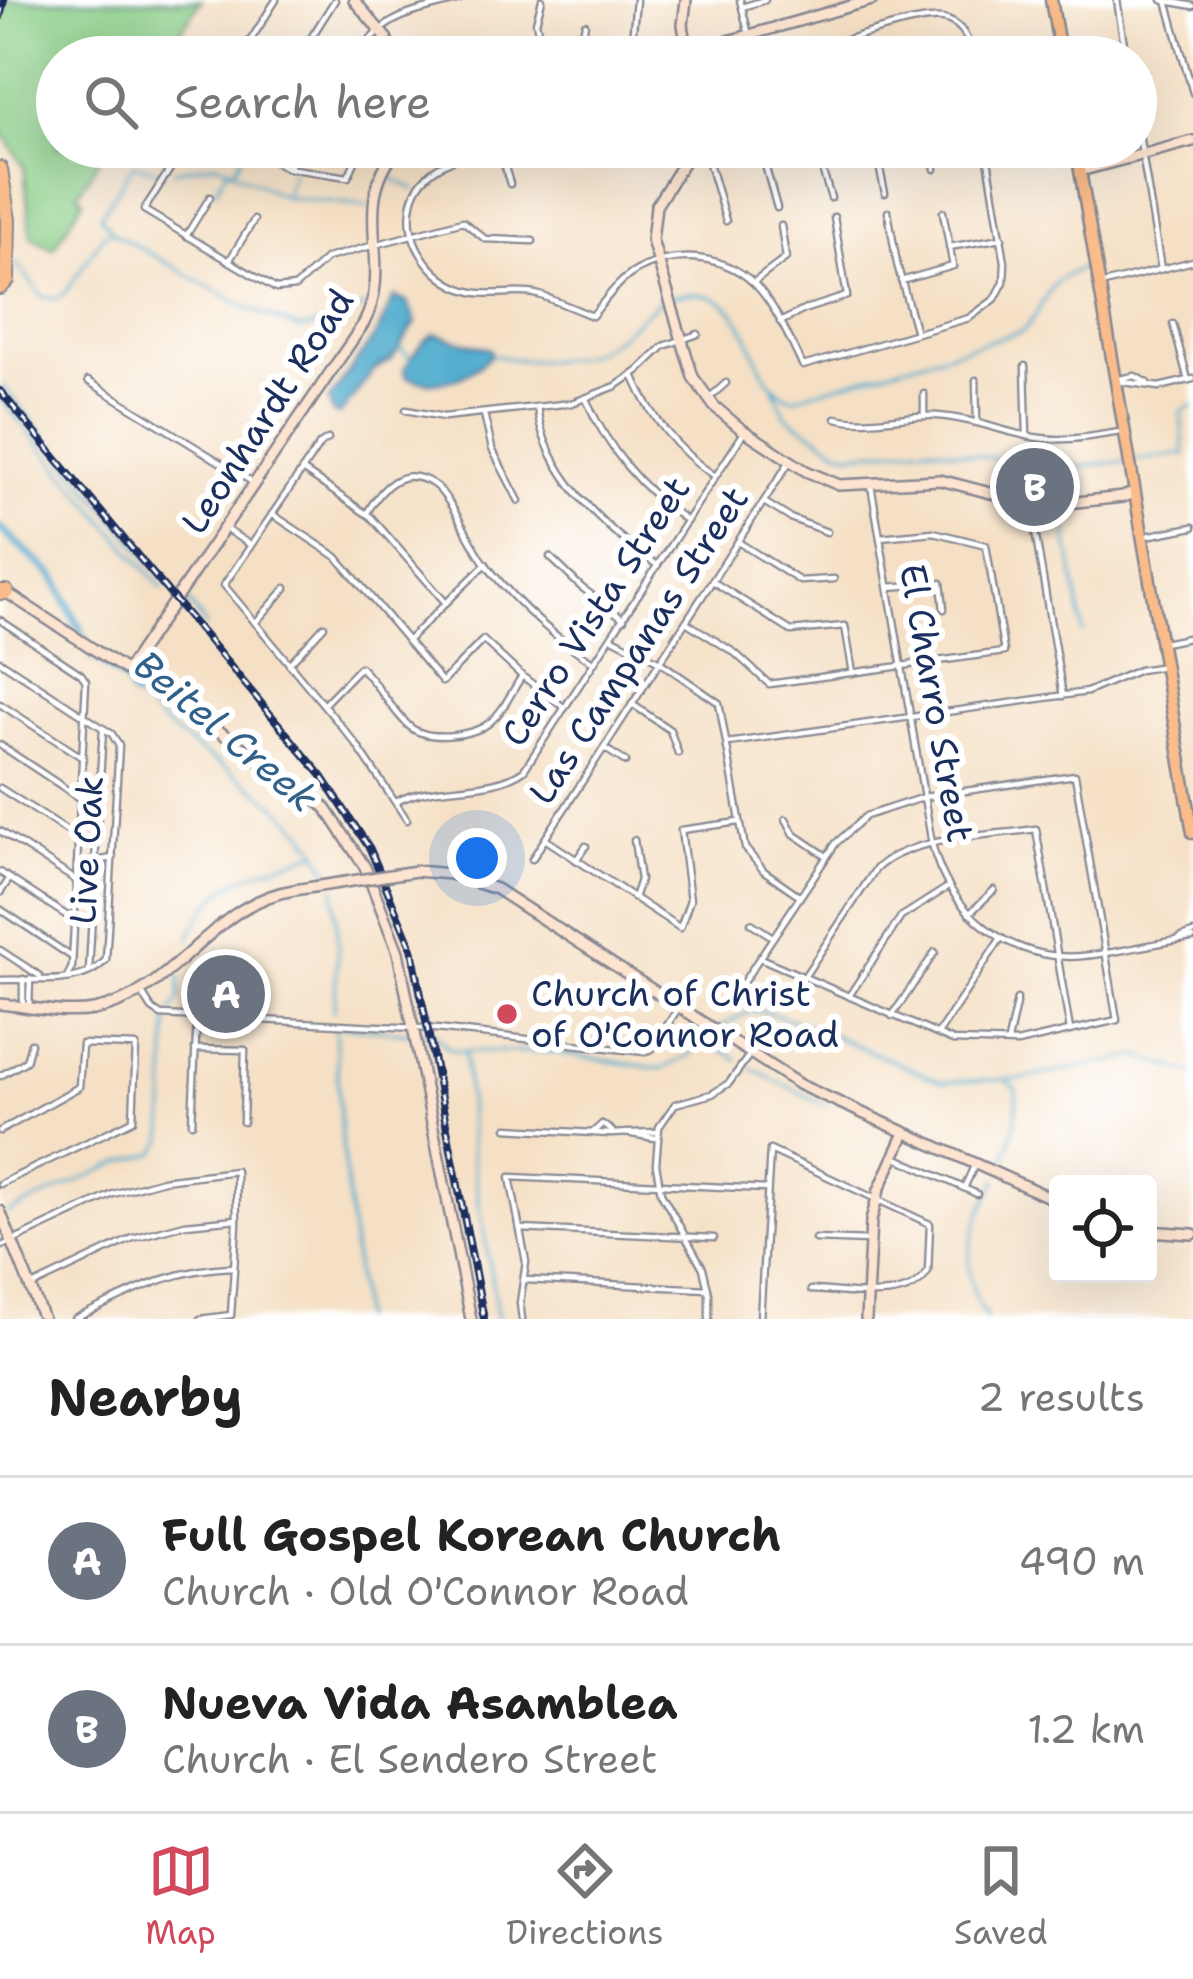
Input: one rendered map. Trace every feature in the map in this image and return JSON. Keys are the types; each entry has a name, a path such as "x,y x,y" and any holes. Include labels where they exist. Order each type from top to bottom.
{"highway":[{"path":"0,169 8,223 7,280 0,287"},
{"path":"0,210 0,252"}],"main road":[{"path":"1052,0 1058,36"},
{"path":"1080,168 1165,666 1187,762 1193,833"}],"street":[{"path":"253,36 276,0"},
{"path":"312,36 335,0"},
{"path":"354,0 382,36"},
{"path":"372,36 393,19 460,0"},
{"path":"539,36 536,22 542,0"},
{"path":"632,36 636,0"},
{"path":"685,36 686,0"},
{"path":"749,35 741,3 765,0"},
{"path":"746,36 872,0"},
{"path":"1118,0 1123,36"},
{"path":"1193,6 1164,1 1193,93"},
{"path":"872,36 940,17 965,36"},
{"path":"584,36 585,24"},
{"path":"1157,151 1193,140"},
{"path":"171,168 144,211 265,285 288,289 323,261 463,221 485,239 533,241"},
{"path":"287,168 348,177 352,168"},
{"name":"Leonhardt Road","path":"127,670 370,313 379,278 371,220 376,182 385,168"},
{"path":"437,168 425,177 412,199 412,234 426,263 467,291 532,294 592,316 628,276 658,263 712,260 754,282 803,366 975,315 995,299 1006,272 990,168"},
{"path":"504,168 510,184"},
{"path":"681,168 654,212 651,235 693,377 708,399 745,431 830,482 871,485 940,479 1030,502 1075,504 1135,492"},
{"path":"711,168 725,221"},
{"path":"766,168 777,208"},
{"path":"821,168 830,199"},
{"path":"878,168 885,193"},
{"path":"1080,171 1092,168"},
{"path":"1144,168 1161,269"},
{"path":"186,236 210,197"},
{"path":"888,212 916,333"},
{"path":"901,281 953,266 944,212"},
{"path":"780,322 847,296 834,217"},
{"path":"229,262 254,220"},
{"path":"754,282 786,258 781,226"},
{"path":"949,247 1002,238"},
{"path":"1099,285 1193,261"},
{"path":"1115,381 1159,387 1191,379 1173,324"},
{"path":"406,410 434,417 484,414 586,399 633,375 664,346 698,334"},
{"path":"1025,366 1028,436"},
{"path":"633,375 670,439 716,477"},
{"path":"976,380 977,421"},
{"path":"88,381 254,483"},
{"path":"708,399 726,383"},
{"path":"924,394 924,416"},
{"path":"586,399 626,468 655,498 687,521"},
{"path":"537,407 543,434 573,486 608,526 658,566"},
{"path":"484,414 492,449 519,501"},
{"path":"836,418 856,422 924,416 977,421 1028,436 1069,440 1124,431"},
{"name":"Cerro Vista Street","path":"396,802 413,793 515,776 527,767 745,431"},
{"path":"328,439 224,585 356,744 406,820"},
{"name":"Las Campanas Street","path":"532,859 790,461"},
{"path":"302,470 367,513 446,603"},
{"path":"367,513 385,485 410,477 430,482 442,492 486,564 548,628 594,663"},
{"name":"El Charro Street","path":"871,485 932,844 948,887 969,914 1001,938 1022,949 1057,956 1193,935"},
{"path":"764,502 827,532"},
{"path":"1030,502 1063,696"},
{"path":"272,514 337,557 442,682 483,640 566,708"},
{"path":"1143,537 1193,527"},
{"path":"224,528 251,545"},
{"path":"686,622 742,658 769,684 1004,652 986,545 933,532 880,537"},
{"path":"738,542 800,581 834,580"},
{"path":"404,553 410,547"},
{"path":"550,557 580,587 624,619"},
{"path":"408,640 486,564"},
{"path":"712,581 791,631 845,626 854,673"},
{"path":"888,587 940,583 944,609"},
{"path":"255,623 286,588"},
{"path":"2,591 258,757 332,814 365,867 392,931 471,1319"},
{"path":"0,620 86,681 75,921 68,975"},
{"path":"289,664 324,626"},
{"path":"611,637 717,700 742,841 753,860 801,896"},
{"path":"1161,643 1193,637"},
{"path":"0,661 103,728 89,972 61,980 0,980"},
{"path":"728,742 1098,690 1131,673 1165,666"},
{"path":"323,705 360,667 409,725 432,736 474,730 489,723 522,676"},
{"path":"0,704 83,758"},
{"path":"632,704 670,730 678,753"},
{"name":"Live Oak","path":"89,972 106,960 113,858 118,743 103,728"},
{"path":"0,746 80,799"},
{"path":"604,748 626,762"},
{"path":"732,981 742,984 827,856 858,821 924,797 1075,775 1117,1020 1007,1043 953,1041 760,958"},
{"path":"0,788 78,838"},
{"path":"849,810 858,821"},
{"path":"786,819 794,834 827,856"},
{"path":"544,839 680,928 690,900 681,830 739,822"},
{"path":"804,977 883,862 932,844 1036,829 1070,1030"},
{"path":"0,831 77,881"},
{"path":"634,840 640,880 634,898"},
{"path":"576,860 586,846"},
{"path":"77,864 113,858"},
{"path":"0,1004 82,1011 119,1003 160,980 221,921 267,896 416,871 451,874 496,889 815,1093 1049,1197"},
{"path":"0,872 75,921"},
{"path":"0,893 10,878"},
{"path":"848,997 902,916 948,887"},
{"path":"969,914 994,890"},
{"path":"0,909 72,957"},
{"path":"751,923 774,938"},
{"path":"937,1035 1001,938"},
{"path":"0,950 45,980"},
{"path":"892,1016 935,952"},
{"path":"26,979 26,1007"},
{"path":"142,992 160,1015 415,1028 546,1038 645,1052 678,1008"},
{"path":"1007,1043 1017,999"},
{"path":"192,1123 197,1016"},
{"path":"0,1076 26,1061 32,1042"},
{"path":"0,1130 79,1088 82,1044 136,1046 133,1120 0,1184"},
{"path":"195,1049 245,1050 243,1122"},
{"path":"709,1319 700,1260 668,1212 658,1184 658,1135 672,1106 720,1090 750,1054"},
{"path":"507,1127 658,1135"},
{"path":"866,1319 869,1241 877,1197 905,1133"},
{"path":"760,1319 770,1150 928,1221 926,1278 903,1291 811,1290"},
{"path":"895,1157 977,1194"},
{"path":"964,1188 975,1164"},
{"path":"0,1247 113,1194 164,1180 236,1171 231,1315 200,1319"},
{"path":"821,1183 824,1174"},
{"path":"523,1319 520,1303 526,1262 510,1177 767,1190"},
{"path":"0,1211 44,1319"},
{"path":"31,1287 133,1238 185,1224 237,1219"},
{"path":"520,1229 714,1238"},
{"path":"1157,1232 1193,1234"},
{"path":"815,1239 869,1241"},
{"path":"74,1319 157,1280 232,1267"},
{"path":"525,1280 708,1289"}],"green space":[{"path":"0,0 201,0 178,36 36,36 36,168 94,168 78,193 83,200 53,249 31,236 24,167 0,128"}],"water":[{"path":"394,297 407,302 416,322 392,359 374,370 340,415 333,414 329,400 379,330"},
{"path":"435,334 490,349 491,355 451,380 429,382 406,376 404,369 414,354"}],"waterway":[{"path":"110,228 100,216 131,168"},
{"path":"147,168 163,173"},
{"path":"174,171 190,168"},
{"path":"227,168 285,197 368,206"},
{"path":"215,191 228,168"},
{"path":"378,206 396,168"},
{"path":"286,194 292,172"},
{"path":"389,177 414,189"},
{"path":"17,264 43,297 56,299 110,231 247,308 300,329 331,323 365,306"},
{"path":"673,296 702,295 722,302 737,316 776,389 793,398 1023,331 1061,278 1089,266"},
{"path":"493,355 549,360 592,352 620,336 663,299"},
{"path":"397,345 411,359"},
{"path":"3,386 174,589"},
{"path":"774,388 786,416 839,450 929,446 1052,470 1184,454 1181,412 1193,405"},
{"path":"0,398 162,588"},
{"path":"1064,470 1064,498"},
{"path":"1063,509 1083,633"},
{"name":"Beitel Creek","path":"0,528 55,577 91,653 126,681 133,696"},
{"path":"186,598 193,584"},
{"path":"185,597 206,626"},
{"name":"Beitel Creek","path":"133,696 169,729 284,813 319,853 331,878"},
{"path":"189,938 213,900 227,888 318,852"},
{"name":"Beitel Creek","path":"334,887 338,945 334,1011"},
{"path":"171,1012 180,999 180,976"},
{"name":"Beitel Creek","path":"720,1027 751,1011 767,1012 942,1082 1022,1079 1137,1056 1193,1074"},
{"path":"8,1213 118,1163 156,1153 164,1140 168,1019"},
{"path":"335,1025 340,1125 361,1319"},
{"name":"Beitel Creek","path":"337,1026 411,1033"},
{"name":"Beitel Creek","path":"418,1033 434,1033 449,1049 459,1051 552,1052 662,1069 687,1057 713,1033"},
{"path":"708,1041 737,1059"},
{"path":"465,1053 472,1157 498,1319"},
{"path":"749,1067 825,1105"},
{"path":"1001,1170 1016,1110 1016,1089 1008,1082"},
{"path":"987,1319 971,1283 970,1248 997,1180"}],"railway":[{"path":"0,17 4,0"},
{"path":"0,391 322,776 370,849 412,949 484,1319"}],"place":[{"name":"Nueva Vida Asamblea","path":"1035,487"},
{"name":"Full Gospel Korean Church","path":"226,994"},
{"name":"Church of Christ of O'Connor Road","path":"507,1014"}]}
